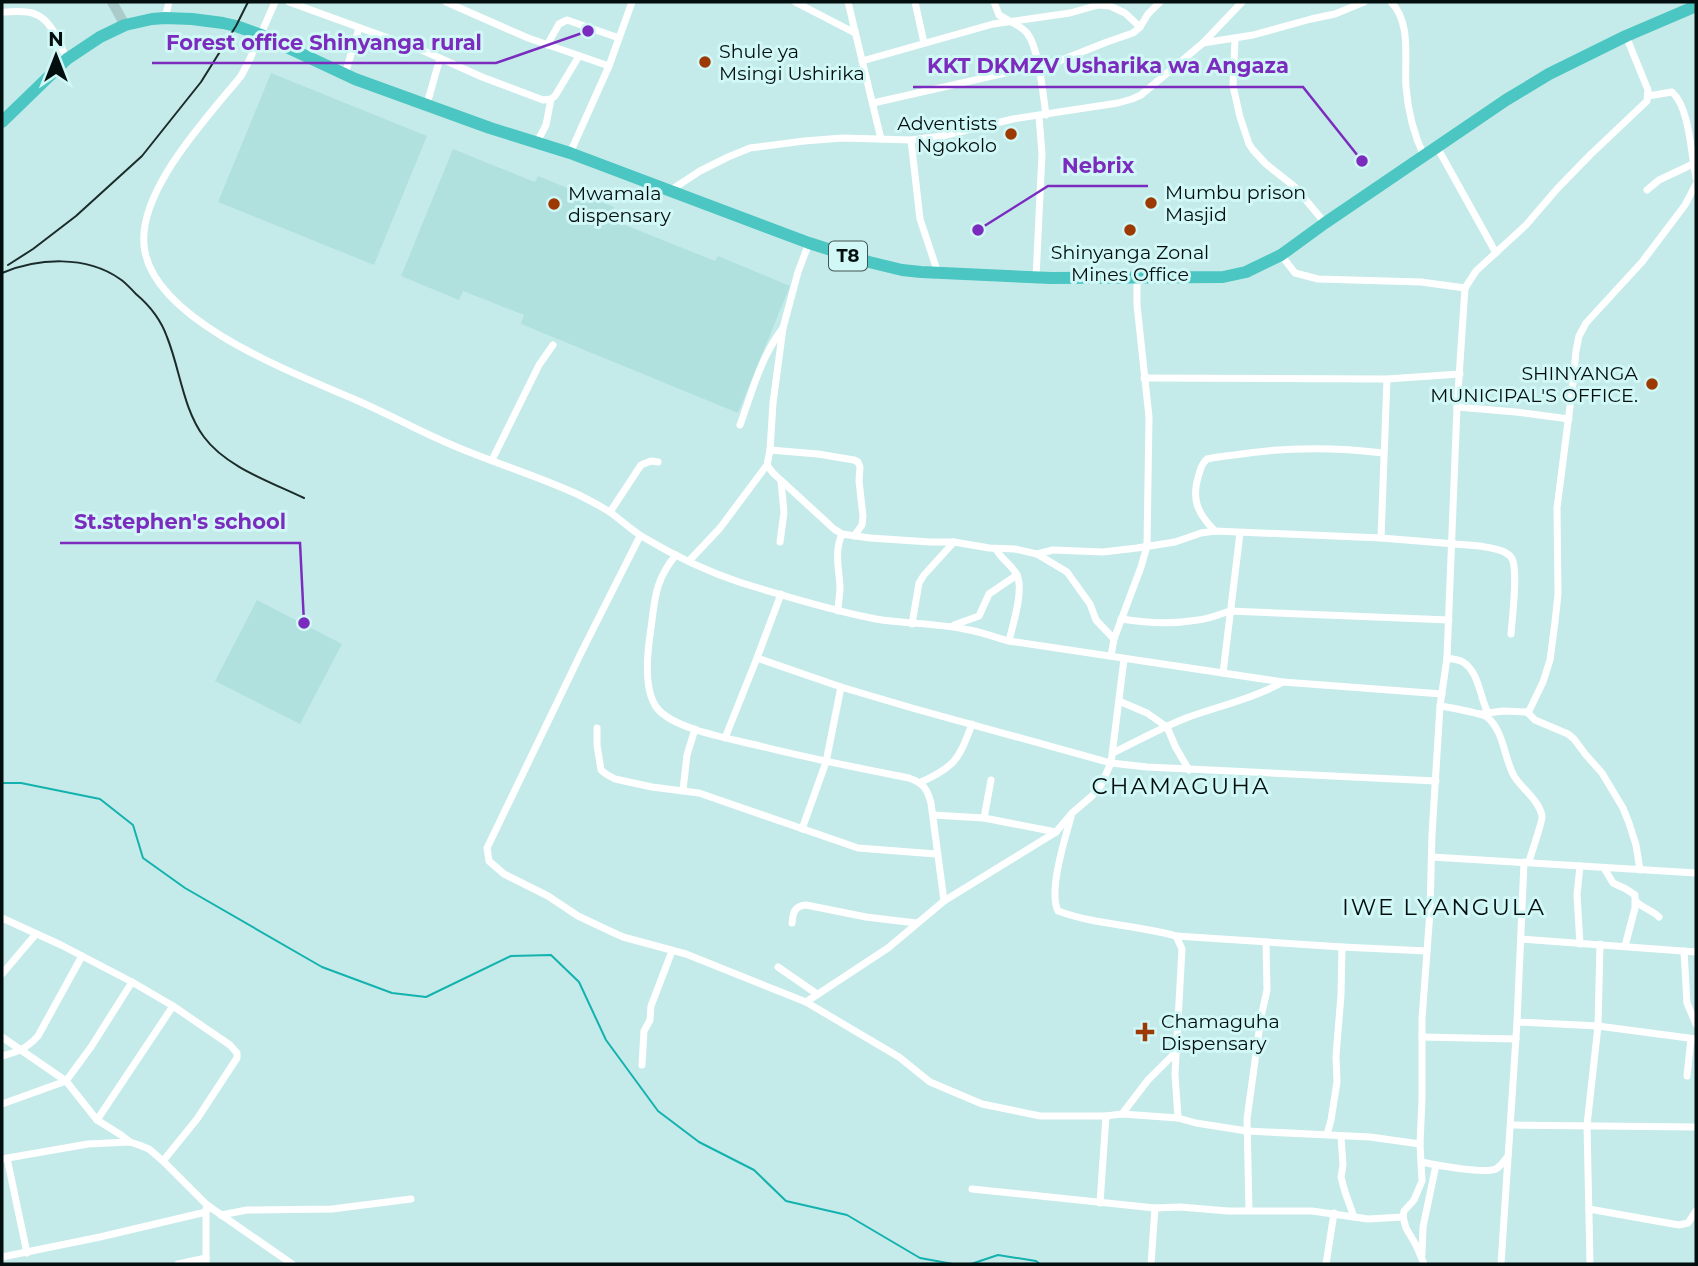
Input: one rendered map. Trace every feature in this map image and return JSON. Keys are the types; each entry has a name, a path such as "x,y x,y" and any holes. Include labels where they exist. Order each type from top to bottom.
{"highway":[{"name":"T8","path":"2,122 67,59 100,37 125,25 152,19 192,19 236,26 345,74 490,128 570,153 809,243 869,262 902,270 1036,278 1223,277 1246,272 1281,256 1506,100 1549,74 1626,36 1696,6"}],"street":[{"path":"112,2 125,25"},
{"path":"165,18 169,2"},
{"path":"275,2 241,75 173,163 156,192 148,211 144,235 146,256 152,271 174,300 231,343 451,445 580,496 610,512 640,536 689,561 736,580 838,611 912,624 965,629 1009,641 1283,682 1441,694"},
{"path":"289,2 440,58 543,100 555,96 579,57"},
{"path":"570,153 609,66 632,2"},
{"path":"795,2 855,33"},
{"path":"848,2 881,139"},
{"path":"915,2 924,43"},
{"path":"994,2 999,15 1027,33 1038,66 1042,154 1036,278"},
{"path":"873,103 1059,61 1133,33 1160,2"},
{"path":"671,190 700,171 750,148 843,138 911,140 1132,99 1203,43 1242,2"},
{"path":"1203,43 1235,39 1335,14 1364,2"},
{"path":"1391,2 1400,14 1406,52 1406,86 1411,122 1424,156"},
{"path":"451,3 547,45 609,66"},
{"path":"862,61 984,27 1070,13 1098,5 1110,6 1125,13 1140,27"},
{"path":"2,12 29,12 41,17 49,25 67,59"},
{"path":"547,45 559,24 566,20 619,38"},
{"path":"345,74 359,28"},
{"path":"1422,1261 1406,1228 1404,1211 1418,1194 1422,1181 1420,1144 1424,979 1440,706 1447,657 1457,407 1465,288 1476,271 1526,225 1590,155 1647,101 1648,90 1626,36"},
{"path":"1235,39 1233,86 1249,144 1266,164 1295,187 1325,223"},
{"path":"427,104 440,58"},
{"path":"1648,96 1669,92 1675,94 1689,131 1696,178"},
{"path":"537,142 546,125 551,99"},
{"path":"911,140 920,219 938,273"},
{"path":"1437,147 1496,253"},
{"path":"1647,190 1660,180 1693,164"},
{"path":"1527,712 1534,704 1550,660 1558,594 1557,508 1579,336 1586,323 1642,262 1685,205 1696,184"},
{"path":"689,561 720,528 767,465 783,328 809,243"},
{"path":"1281,256 1295,273 1318,279 1421,282 1465,288"},
{"path":"1111,656 1114,639 1147,546 1149,430 1137,279"},
{"path":"740,425 761,367 773,341 783,328"},
{"path":"492,460 539,365 553,345"},
{"path":"1144,378 1387,379 1460,374"},
{"path":"1381,538 1387,379"},
{"path":"1457,407 1569,419"},
{"path":"1215,531 1202,516 1195,497 1202,464 1207,459 1250,452 1306,448 1384,453"},
{"path":"770,450 818,454 856,461 860,467 863,516 862,525 854,536"},
{"path":"610,512 641,465 651,461 658,462"},
{"path":"767,465 781,481 842,534 930,542 954,541 996,549 1015,549 1037,554 1065,570"},
{"path":"780,542 784,512 781,481"},
{"path":"1037,554 1056,550 1103,552 1175,542 1215,531 1381,538 1480,546 1501,551 1511,557 1515,588 1511,634"},
{"path":"1223,673 1240,533"},
{"path":"838,611 840,586 837,556 842,534"},
{"path":"640,536 487,848 489,861 503,874 548,896 578,916 623,937 685,954 806,1002 899,1057 930,1082 982,1104 1040,1116 1122,1114 1178,1118 1247,1132 1327,1134 1384,1138 1420,1144"},
{"path":"912,624 919,583 954,541"},
{"path":"996,549 1017,575 1020,584 1009,641"},
{"path":"1056,550 1065,570 1084,595 1099,624 1114,639"},
{"path":"676,555 667,565 655,592 649,644 649,692 658,710 678,722 725,738 921,782 948,768 955,761 972,724"},
{"path":"946,626 979,615 989,594 1017,575"},
{"path":"725,738 781,594"},
{"path":"1121,619 1181,622 1200,620 1230,611 1449,620"},
{"path":"1447,657 1465,663 1478,685 1484,713 1503,743 1512,771 1541,812 1542,821 1527,862 1501,1264"},
{"path":"757,658 841,687 1111,763 1189,770 1436,781"},
{"path":"806,1002 888,948 944,901 1056,832 1072,813 1092,796 1101,785 1111,763 1124,659"},
{"path":"1113,752 1154,731 1263,693 1283,682"},
{"path":"802,829 826,762 841,687"},
{"path":"1119,701 1147,713 1167,727 1189,770"},
{"path":"1440,706 1468,713 1527,712 1535,720 1568,734 1602,773 1623,808 1636,845 1640,870"},
{"path":"597,728 601,770 615,779 699,793 859,848 936,854"},
{"path":"683,790 695,729"},
{"path":"984,818 991,780"},
{"path":"921,782 929,797 933,814 944,901"},
{"path":"1072,813 1060,856 1055,901 1058,911 1082,919 1176,936 1427,951"},
{"path":"933,814 984,818 1056,832"},
{"path":"1432,857 1696,873"},
{"path":"1580,866 1577,895 1580,944"},
{"path":"1604,868 1613,883 1635,895 1626,946"},
{"path":"1636,901 1659,917"},
{"path":"792,923 794,910 806,905 866,918 916,923"},
{"path":"2,918 132,982 230,1045 238,1055 192,1125 163,1161"},
{"path":"2,974 36,934"},
{"path":"1176,936 1182,948 1174,1088 1178,1118"},
{"path":"1521,939 1696,952"},
{"path":"1249,1210 1248,1108 1268,982 1266,943"},
{"path":"1590,1264 1586,1153 1598,1026 1600,944"},
{"path":"1327,1134 1337,1082 1342,947"},
{"path":"642,1065 644,1031 672,951"},
{"path":"1684,951 1687,1003 1696,1024"},
{"path":"2,1056 22,1051 38,1036 82,956"},
{"path":"778,967 817,993"},
{"path":"2,1104 66,1081 132,982"},
{"path":"97,1120 173,1006"},
{"path":"1517,1022 1598,1026 1693,1039 1687,1076"},
{"path":"2,1037 66,1081 97,1120 130,1142 149,1149 206,1208 221,1214 292,1264"},
{"path":"1422,1037 1516,1039"},
{"path":"1122,1114 1148,1080 1176,1052"},
{"path":"1100,1203 1106,1116"},
{"path":"1511,1125 1696,1127"},
{"path":"1341,1137 1341,1177 1354,1217"},
{"path":"27,1253 4,1159 88,1144 130,1142"},
{"path":"1421,1162 1461,1169 1496,1169 1508,1155"},
{"path":"1422,1261 1423,1227 1436,1165"},
{"path":"1496,1169 1507,1187"},
{"path":"972,1189 1155,1208 1312,1211 1354,1217 1404,1217"},
{"path":"221,1214 247,1210 332,1209 411,1199"},
{"path":"2,1257 206,1208"},
{"path":"178,1264 206,1261 206,1208"},
{"path":"1151,1264 1155,1208"},
{"path":"1590,1209 1679,1225 1688,1223 1696,1211"},
{"path":"1326,1264 1334,1213"}],"shaded area":[{"path":"271,73 427,136 374,265 218,202"},
{"path":"453,149 535,182 538,176 614,207 610,219 715,261 718,256 790,286 738,413 521,324 524,315 463,291 459,300 401,276"},
{"path":"257,600 342,644 300,724 215,681"}],"waterway":[{"path":"2,783 21,783 100,799 133,825 143,858 185,888 322,967 392,993 426,997 511,956 551,955 579,982 606,1040 658,1111 699,1142 754,1170 786,1201 847,1215 920,1258 953,1264"},
{"path":"971,1264 998,1255 1040,1264"}],"railway":[{"path":"8,265 76,216 142,156 201,82 248,2"},
{"path":"2,273 31,264 62,261 92,266 107,271 122,281 150,308 161,325 191,414 213,448 264,480 304,498"}],"place":[{"name":"Forest office Shinyanga rural","path":"588,31"},
{"name":"Shule ya Msingi Ushirika","path":"705,62"},
{"name":"Adventists Ngokolo","path":"1011,134"},
{"name":"KKT DKMZV Usharika wa Angaza","path":"1362,161"},
{"name":"Mumbu prison Masjid","path":"1151,203"},
{"name":"Mwamala dispensary","path":"554,204"},
{"name":"Nebrix","path":"978,230"},
{"name":"Shinyanga Zonal Mines Office","path":"1130,230"},
{"name":"SHINYANGA MUNICIPAL'S OFFICE.","path":"1652,384"},
{"name":"St.stephen's school","path":"304,623"},
{"name":"Chamaguha Dispensary","path":"1145,1032"}],"district":[{"name":"CHAMAGUHA","path":"1181,786"},
{"name":"IWE LYANGULA","path":"1444,907"}]}
